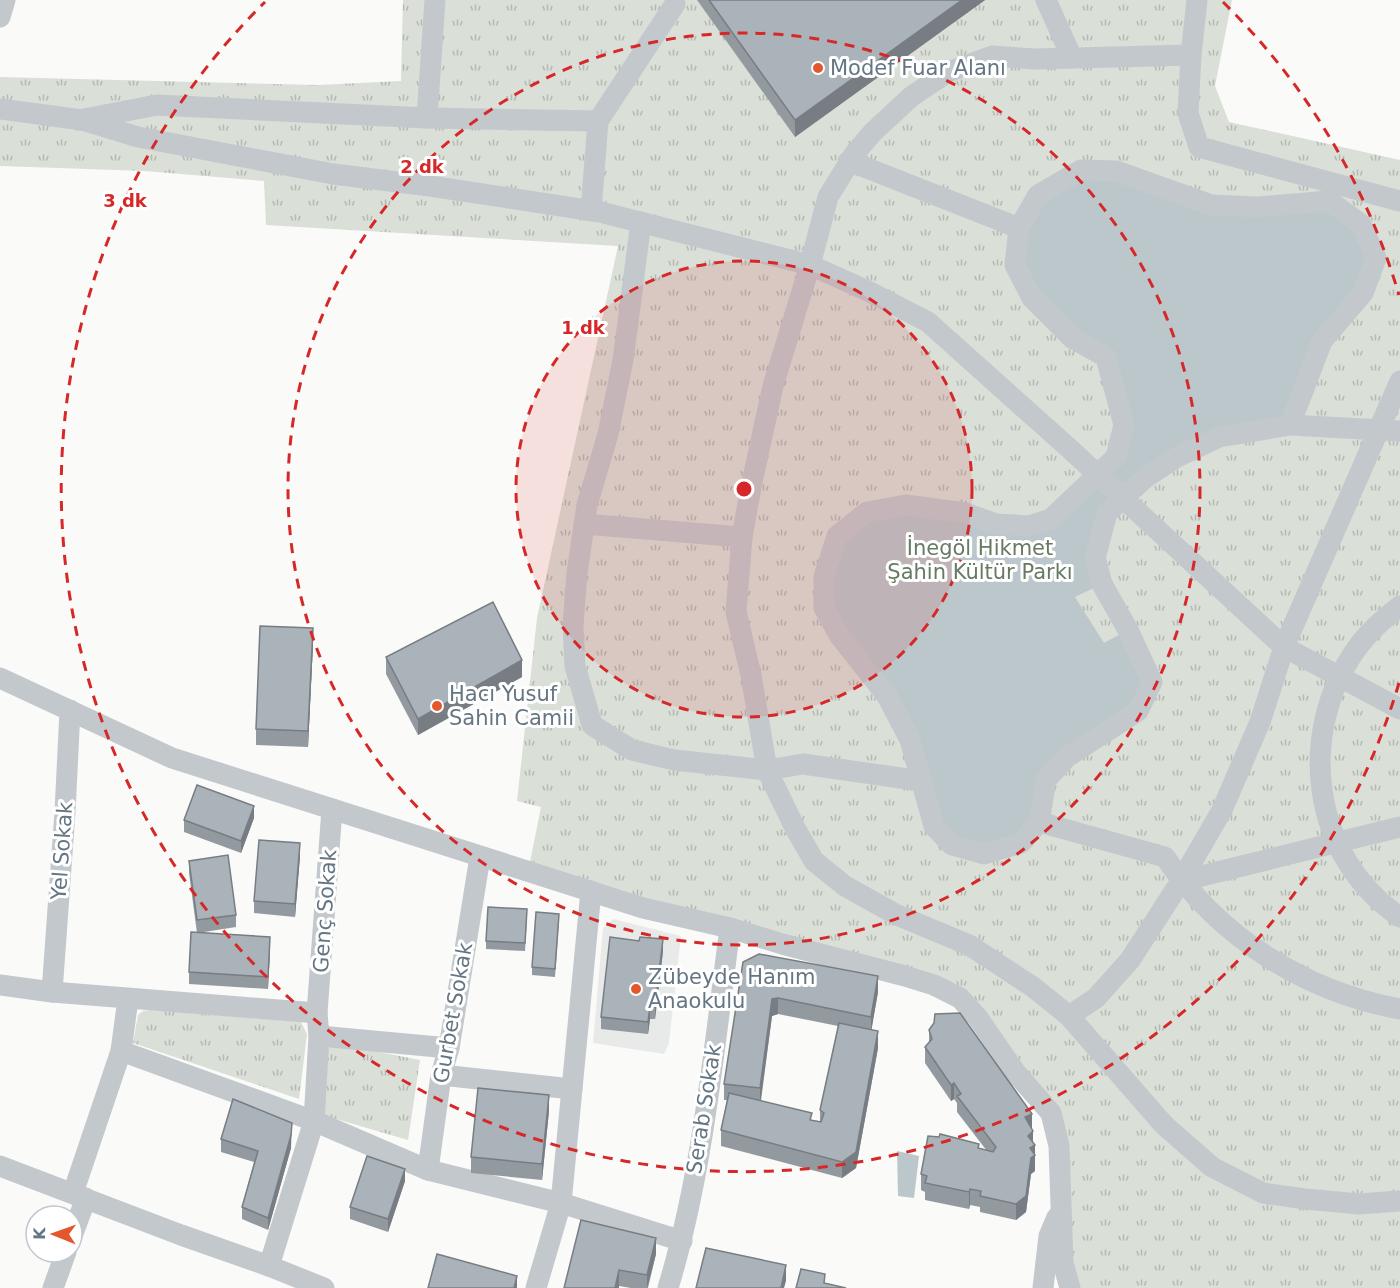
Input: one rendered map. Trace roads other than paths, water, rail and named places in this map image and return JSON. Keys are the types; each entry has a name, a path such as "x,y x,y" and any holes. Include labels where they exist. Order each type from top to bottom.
{"street":[{"path":"0,17 5,0"},
{"path":"427,118 435,0"},
{"path":"1046,0 1072,58"},
{"path":"1197,0 1188,113 1199,147 1400,201"},
{"path":"591,211 598,120 675,4"},
{"path":"1191,55 1035,59 992,56 948,72 912,96 873,132 849,161 828,197 773,386 742,537 736,612 751,675 767,770 814,861 845,886 897,915 969,945 1033,987 1069,1016 1164,1125 1212,1167 1263,1193 1359,1204 1400,1201"},
{"path":"82,120 157,105 427,118 598,120"},
{"path":"0,109 82,120 138,137 333,174 430,186 591,211 810,265 928,322 1098,474 1284,647 1400,709"},
{"path":"849,161 1018,228"},
{"path":"1290,425 1322,341 1363,293 1376,258 1361,224 1329,201 1258,207 1211,205 1116,171 1081,170 1038,195 1018,228 1015,265 1032,298 1072,338 1106,357 1124,425 1116,457 1051,519 1029,526 996,524 965,513 906,505 867,512 837,536 824,577 824,608 839,635 887,696 910,740 934,826 952,845 984,854 1021,843 1039,822 1046,780 1066,757 1138,711 1152,682 1128,630 1101,584 1095,558 1107,513 1145,478 1177,457 1219,437 1290,425 1400,431"},
{"path":"641,222 622,360 608,434 586,505 577,573 573,626 575,666 592,725 632,750 674,760 767,770 803,764 922,781"},
{"path":"1069,1016 1096,998 1130,960 1181,881 1221,810 1260,722 1284,647 1400,381"},
{"path":"584,524 742,537"},
{"path":"1400,606 1380,622 1357,647 1340,677 1324,721 1320,756 1320,786 1336,843 1362,884 1400,917"},
{"path":"0,678 172,758 643,908 730,928 905,976 934,985 960,998 978,1018 1016,1073 1051,1113 1059,1146 1063,1263 1070,1288"},
{"name":"Yel Sokak","path":"52,992 70,710"},
{"name":"Genç Sokak","path":"269,1266 314,1121 319,1036 317,1013 332,809"},
{"path":"1039,822 1165,857 1181,881 1214,916 1289,971 1366,1003 1400,1009"},
{"path":"1181,881 1400,827"},
{"name":"Gurbet Sokak","path":"428,1170 441,1076 449,1048 480,857"},
{"path":"536,1288 561,1203 591,891"},
{"name":"Serab Sokak","path":"668,1288 682,1241 707,1101 730,928"},
{"path":"0,985 128,999 317,1013"},
{"path":"78,1204 121,1051 128,999"},
{"path":"319,1036 449,1048"},
{"path":"121,1051 314,1121 428,1170 561,1203 682,1241"},
{"path":"441,1076 572,1089"},
{"path":"0,1166 324,1288"},
{"path":"1043,1288 1049,1236 1062,1205"},
{"path":"53,1288 62,1264"}],"place":[{"name":"Modef Fuar Alanı","path":"818,68"},
{"name":"Hacı Yusuf Sahin Camii","path":"437,706"},
{"name":"Zübeyde Hanım Anaokulu","path":"636,989"}],"park label":[{"name":"İnegöl Hikmet Şahin Kültür Parkı","path":"980,560"}]}
